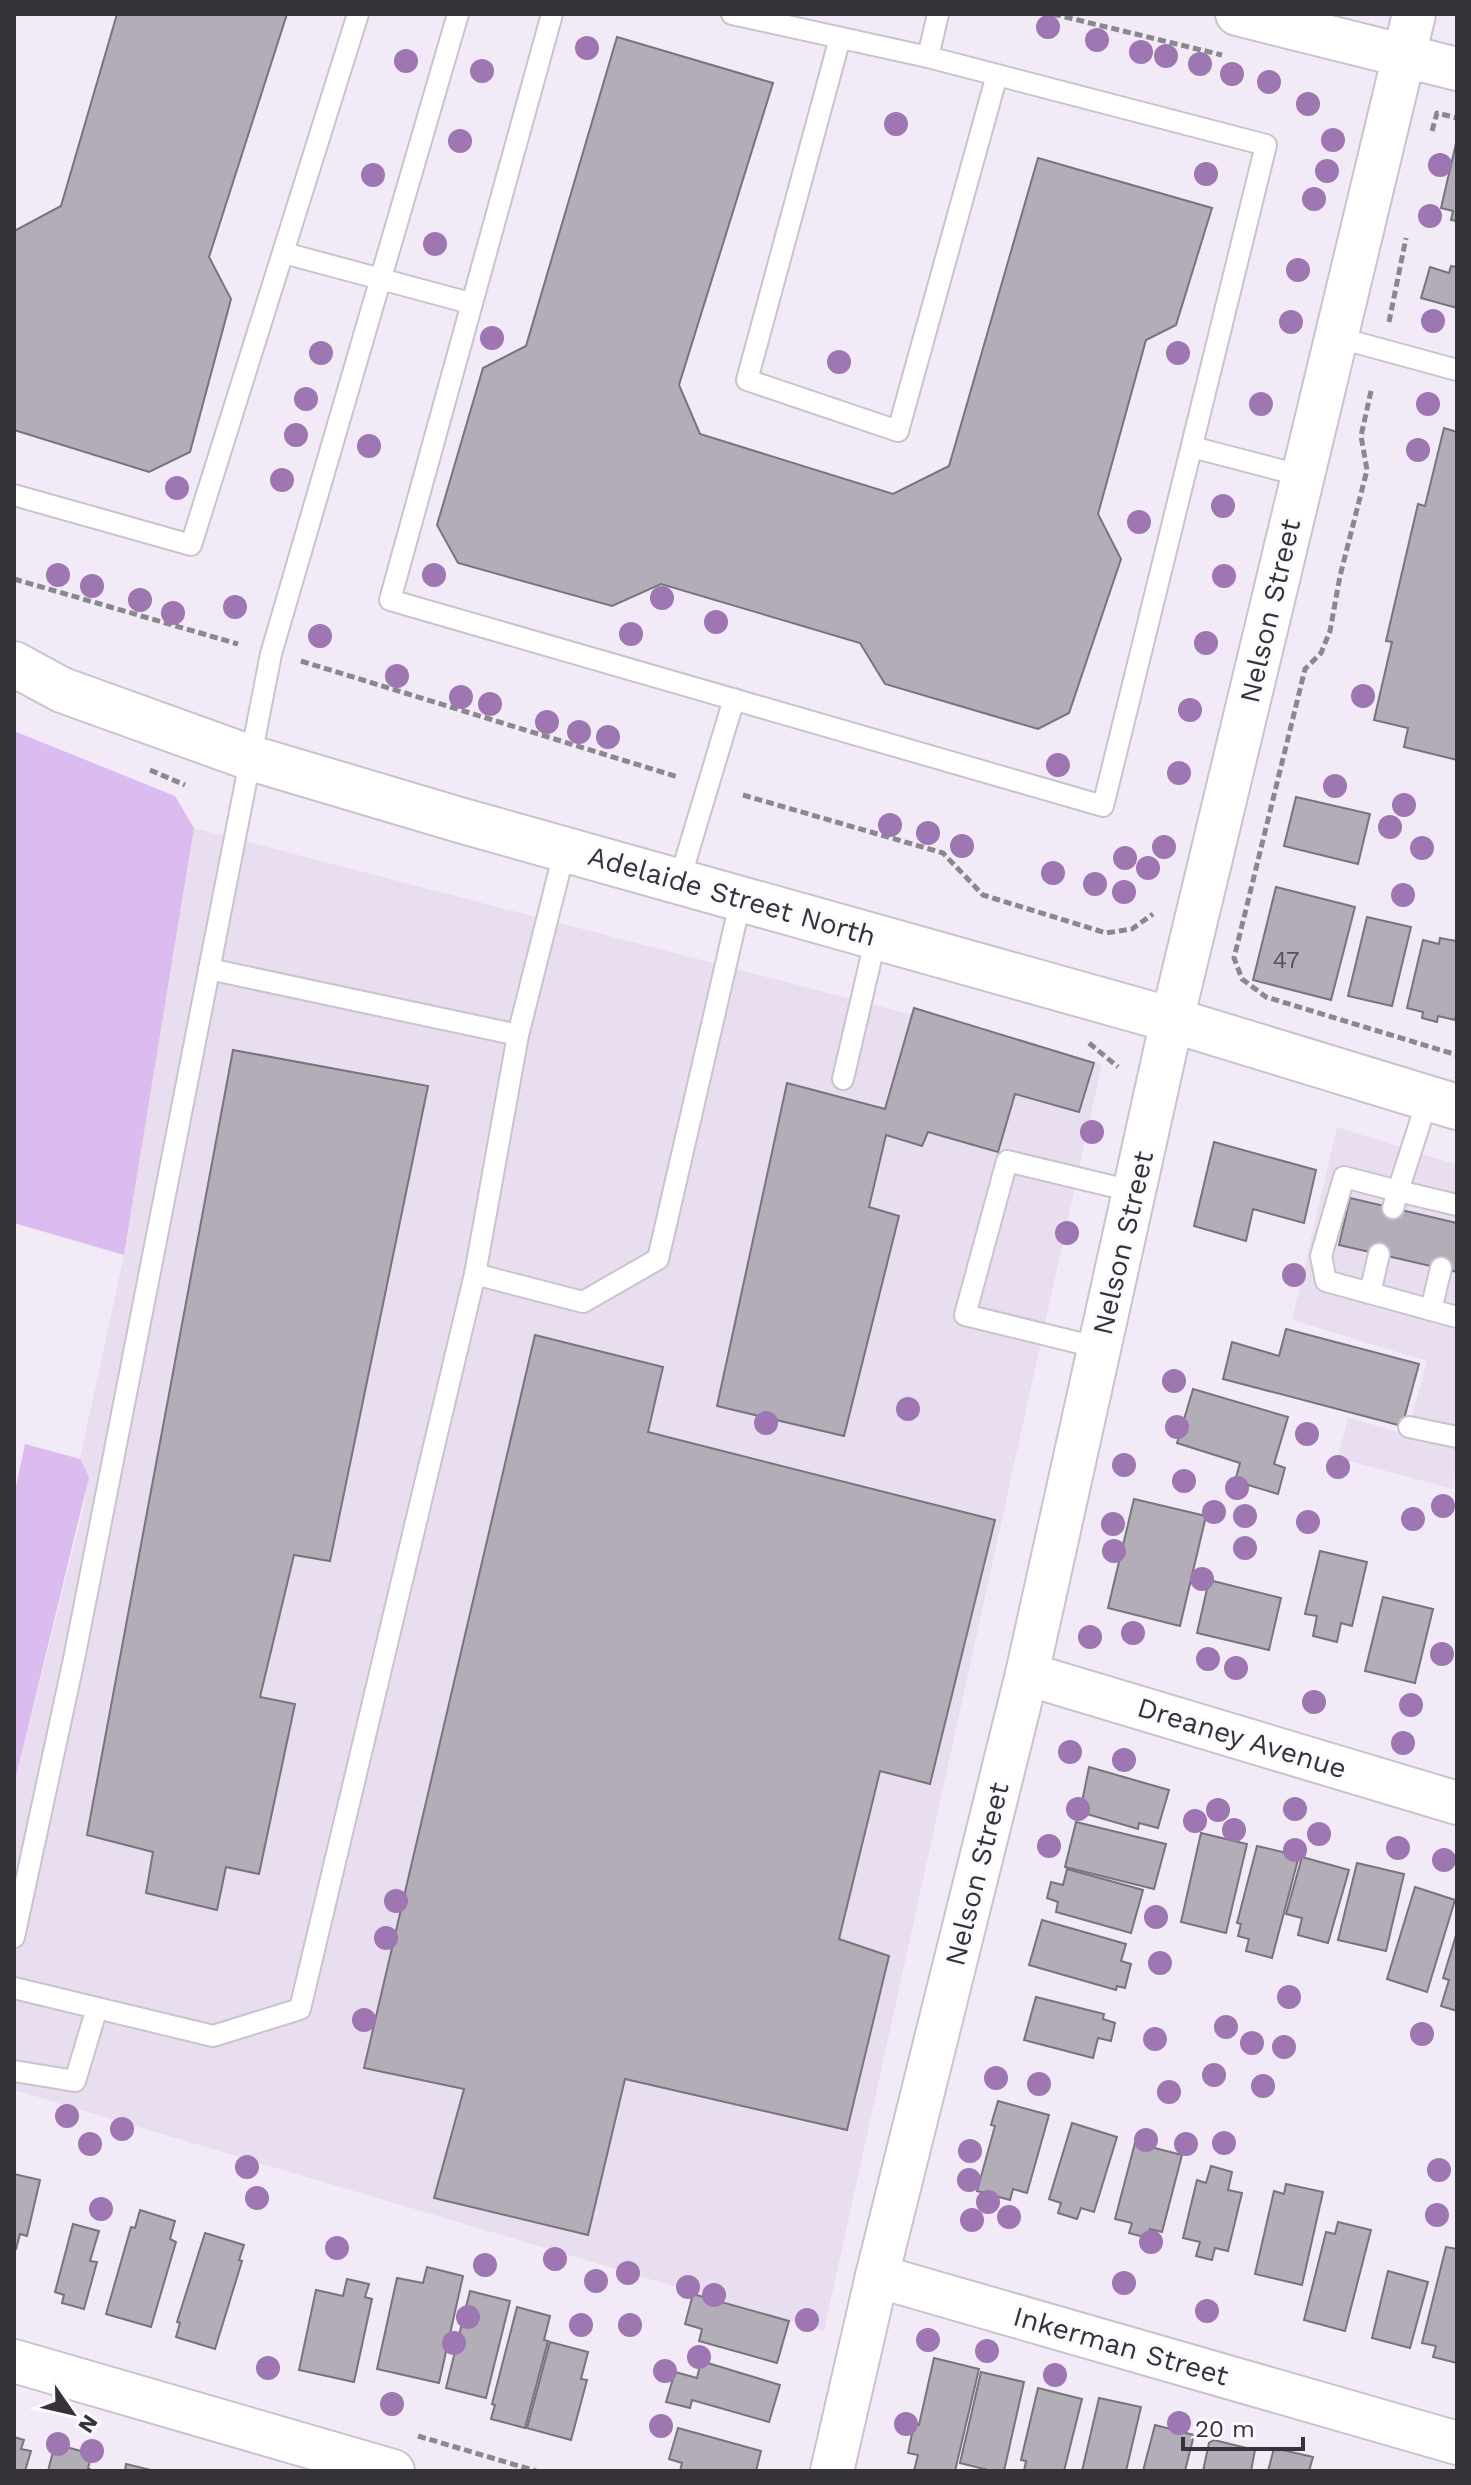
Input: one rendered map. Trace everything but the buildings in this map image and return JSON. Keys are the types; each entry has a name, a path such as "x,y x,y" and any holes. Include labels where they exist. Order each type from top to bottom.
{"main road":[{"name":"Adelaide Street North","path":"14,664 62,690 251,758 1172,1020 1442,1102"}],"street":[{"path":"1237,14 1457,69"},
{"name":"Nelson Street","path":"832,2471 877,2276 1027,1674 1172,1020 1414,14"},
{"name":"Dreaney Avenue","path":"1027,1674 1457,1803"},
{"name":"Inkerman Street","path":"877,2276 1457,2443"},
{"path":"14,2361 393,2471"}],"lane":[{"path":"14,495 191,545 358,14"},
{"path":"14,1937 77,1643 271,654 458,14"},
{"path":"552,14 390,600 1103,806 1266,145 928,57 732,14"},
{"path":"928,57 938,14"},
{"path":"840,38 747,380 898,431 997,75"},
{"path":"284,253 470,303"},
{"path":"1336,337 1457,370"},
{"path":"1192,447 1303,476"},
{"path":"679,882 734,699"},
{"path":"14,1988 213,2036 300,2009 475,1274 518,1035 565,849"},
{"path":"475,1274 583,1302 658,1259 741,899"},
{"path":"843,1079 876,937"},
{"path":"209,969 518,1035"},
{"path":"1396,1199 1442,1102"},
{"path":"1100,1348 965,1315 1007,1161 1136,1192"},
{"path":"1456,1212 1396,1199 1344,1177 1321,1256 1326,1281 1457,1317"},
{"path":"1370,1293 1379,1254"},
{"path":"1431,1310 1441,1268"},
{"path":"1409,1427 1457,1437"},
{"path":"14,2071 75,2081 97,2008"}],"path":[{"path":"1430,137 1437,113 1457,118"},
{"path":"1387,333 1407,231"},
{"path":"1371,391 1361,436 1367,470 1340,576 1330,631 1321,653 1305,669 1234,958 1242,979 1266,997 1457,1055"},
{"path":"14,579 238,644"},
{"path":"301,661 679,778"},
{"path":"1074,1039 1089,1043 1118,1065 1117,1081"}],"shaded area":[{"path":"14,731 175,796 194,828 124,1255 14,1223"},
{"path":"194,828 1102,1064 824,2331 14,2090 14,1785 85,1501 80,1458 124,1255"},
{"path":"1337,1127 1457,1165 1457,1464 1452,1489 1338,1458 1348,1417 1407,1435 1427,1361 1292,1320"},
{"path":"25,1444 80,1459 89,1477 14,1785 14,1486"}]}
